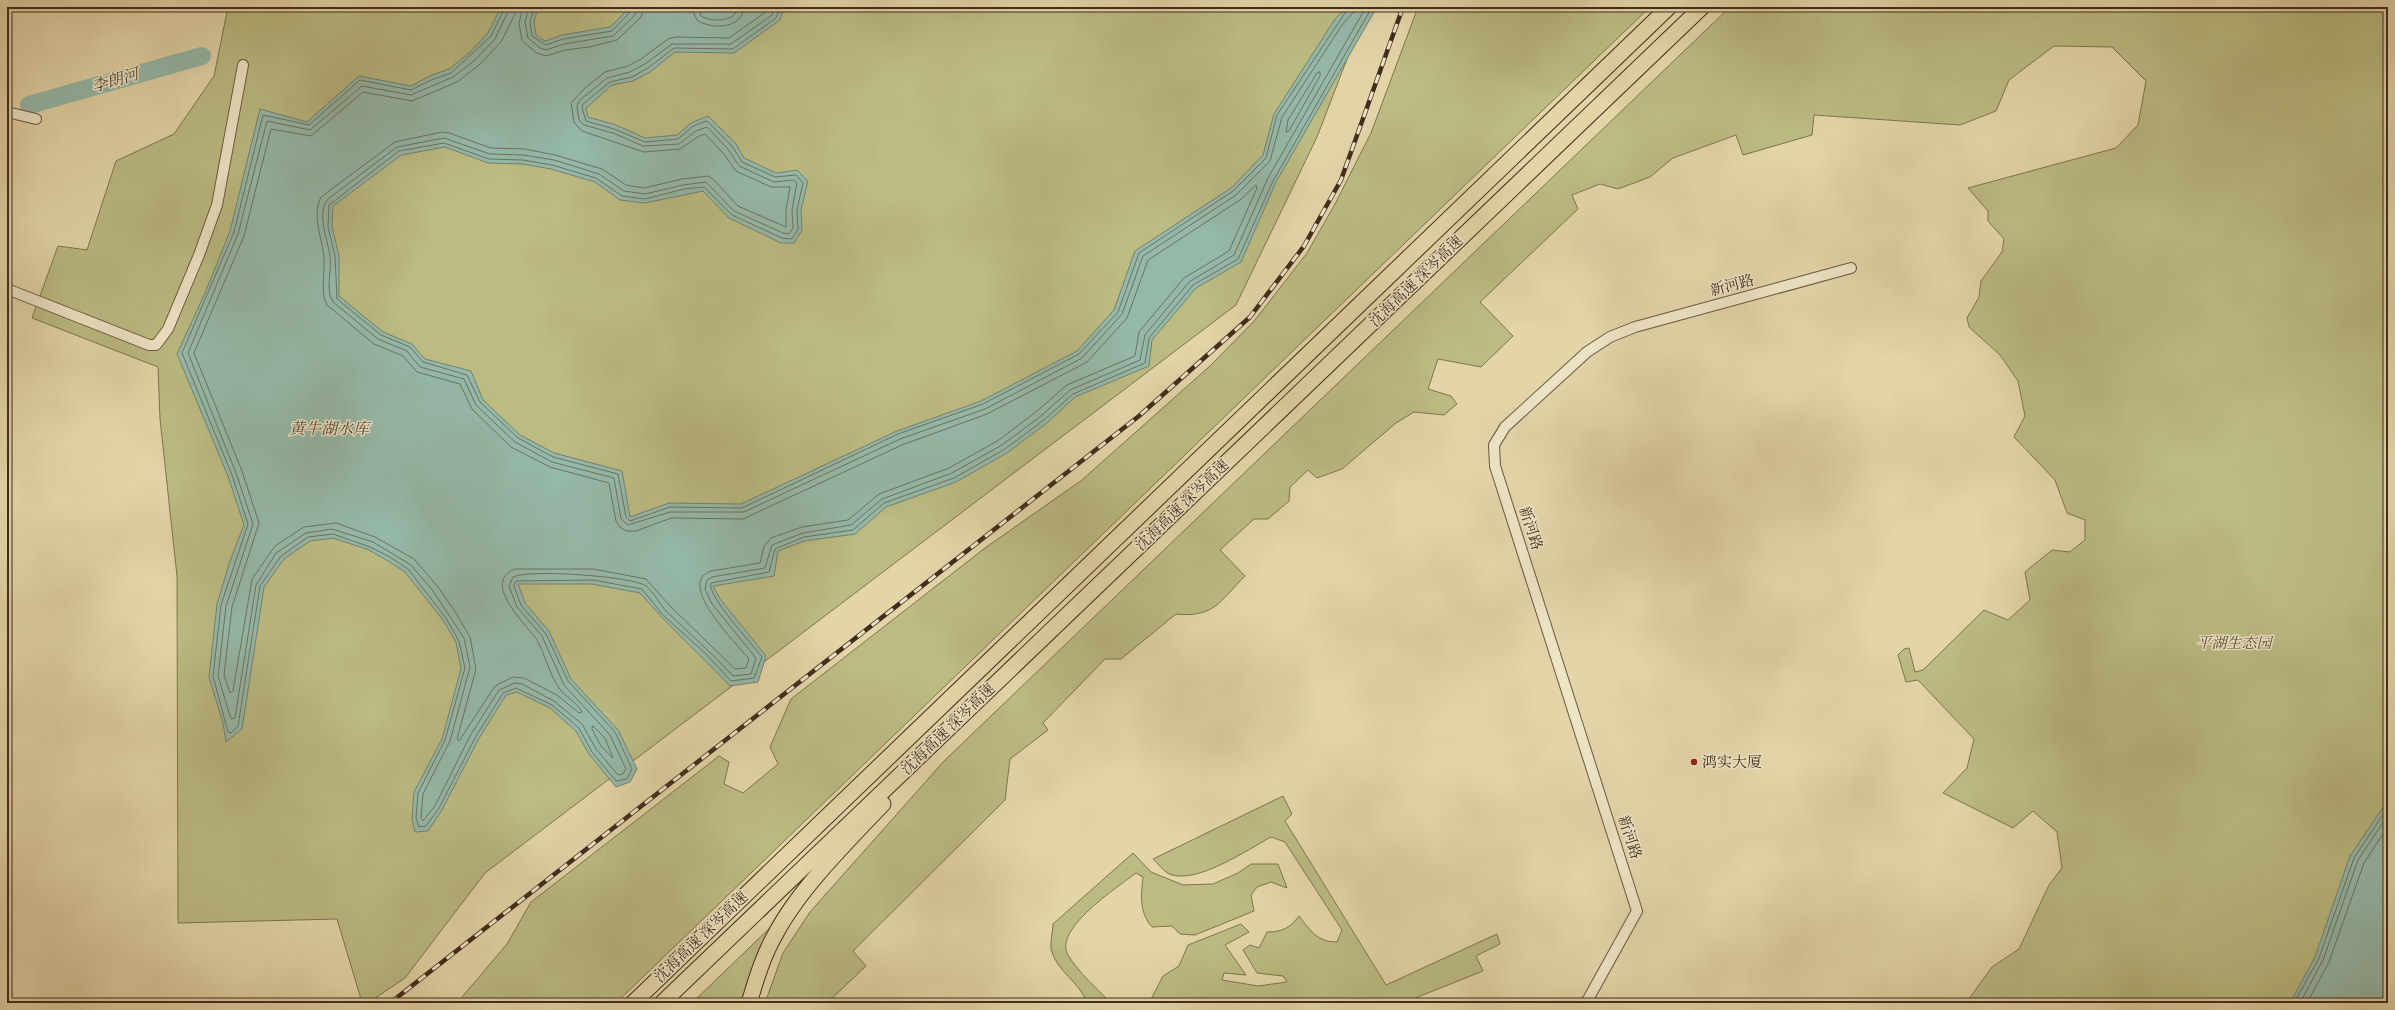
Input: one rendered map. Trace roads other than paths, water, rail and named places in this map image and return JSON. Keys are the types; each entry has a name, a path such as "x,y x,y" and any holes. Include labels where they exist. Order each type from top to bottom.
{"highway":[{"name":"沈海高速 深岑高速","path":"633,1003 1668,7"},
{"name":"沈海高速 深岑高速","path":"662,1003 1702,7"},
{"path":"749,1003 764,957 775,934 792,908 862,825 1027,653"}],"street":[{"path":"7,289 149,345 156,345 161,341 168,329 199,255 217,205 243,66"},
{"path":"7,112 36,119"},
{"name":"新河路","path":"1586,1003 1637,911 1495,466 1494,445 1505,427 1587,352 1610,337 1635,327 1850,268"}],"water":[{"name":"黄牛湖水库","path":"501,7 538,7 534,22 536,35 545,41 562,35 610,27 630,7 702,7 713,11 741,7 784,7 780,20 734,53 675,52 650,72 633,81 612,85 586,108 588,117 616,125 645,138 677,135 691,123 708,116 736,144 744,158 776,173 797,170 808,181 801,210 802,230 794,243 781,243 729,218 703,191 645,203 620,200 595,182 551,169 523,164 488,163 445,147 401,155 333,206 332,226 339,256 339,296 383,332 412,344 425,359 471,371 483,400 520,435 554,453 622,471 630,517 669,503 741,504 897,431 981,401 1077,351 1114,310 1135,251 1231,188 1263,155 1274,114 1335,19 1347,7 1377,7 1276,182 1241,262 1196,288 1152,340 1149,366 1075,397 1047,423 1007,453 956,482 886,507 855,534 804,541 778,551 774,576 713,586 720,599 766,656 758,682 730,686 640,593 592,584 518,584 525,603 549,631 571,679 618,730 637,769 630,782 616,787 589,754 576,731 550,708 517,692 506,695 478,740 442,810 428,831 415,832 412,819 414,792 442,739 461,669 456,642 443,620 405,572 369,550 333,538 310,541 284,559 264,587 242,729 226,742 223,723 209,677 217,604 230,561 244,525 228,476 177,354 205,293 230,231 260,109 307,122 359,76 411,86 430,76 449,69 469,53 488,33"},
{"path":"2388,800 2388,1003 2290,1003 2315,957 2350,856"}],"waterway":[{"name":"李朗河","path":"29,105 202,56"}],"railway":[{"path":"390,1003 1139,416 1250,317 1304,246 1341,180 1403,7"}],"place":[{"name":"鸿实大厦","path":"1694,762"}],"park label":[{"name":"平湖生态园","path":"2234,643"}]}
